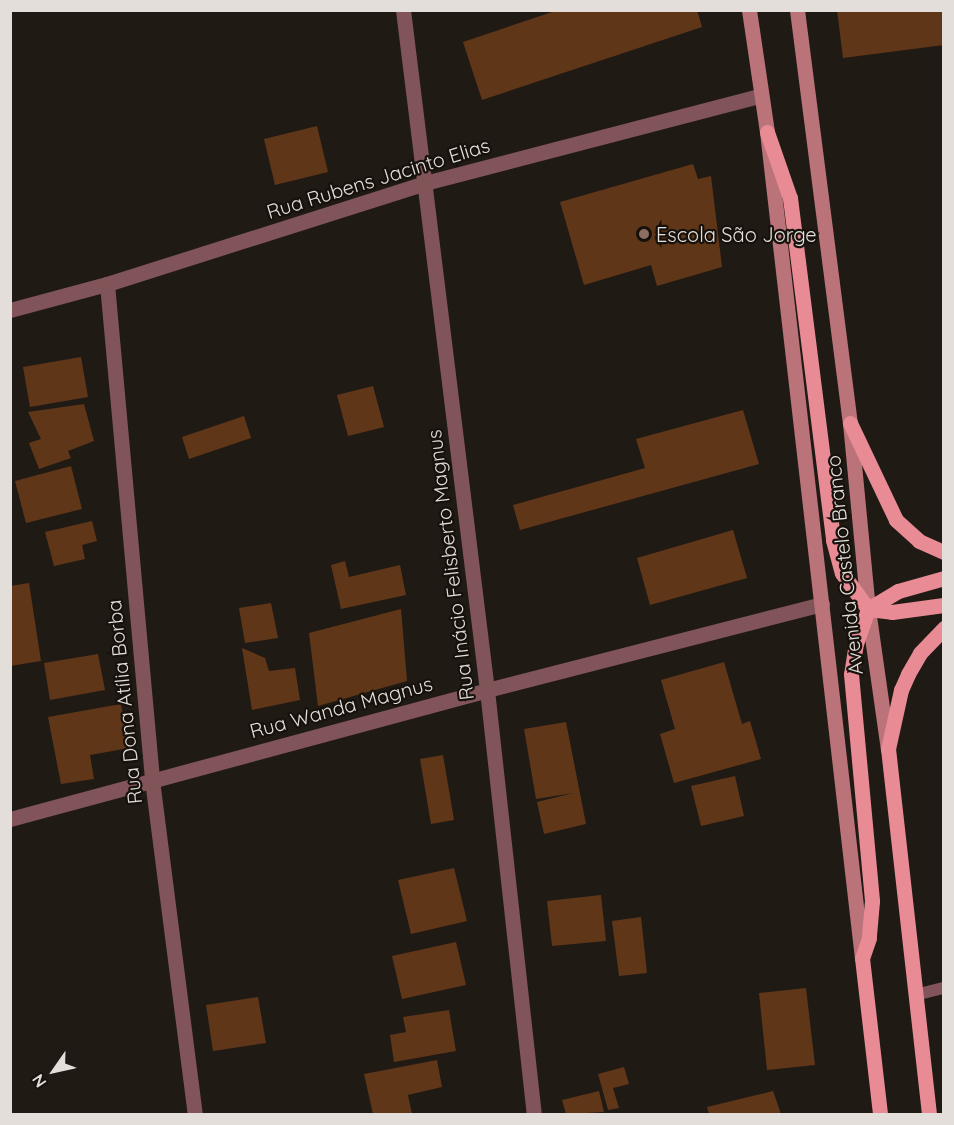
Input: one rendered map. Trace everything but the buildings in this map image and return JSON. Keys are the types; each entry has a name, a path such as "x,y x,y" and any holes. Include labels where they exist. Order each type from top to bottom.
{"main road":[{"name":"Avenida Castelo Branco","path":"749,10 767,132 880,1114"},
{"name":"Avenida Castelo Branco","path":"798,10 850,423 868,609 888,749 929,1114"},
{"path":"767,132 790,198 833,540 842,573 868,609 892,612 944,604"},
{"path":"850,423 896,520 919,541 944,552"},
{"path":"861,958 869,938 872,901 851,674 856,643 868,609 898,591 944,578"},
{"path":"888,749 901,690 908,674 920,653 944,628"}],"street":[{"name":"Rua Inácio Felisberto Magnus","path":"403,10 487,690 534,1114"},
{"name":"Rua Rubens Jacinto Elias","path":"10,310 107,284 424,183 760,96"},
{"name":"Rua Dona Atília Borba","path":"107,284 152,780 195,1114"},
{"name":"Rua Wanda Magnus","path":"10,819 487,690 822,604"}],"lane":[{"path":"915,995 944,988"}],"place":[{"name":"Escola São Jorge","path":"644,234"}]}
